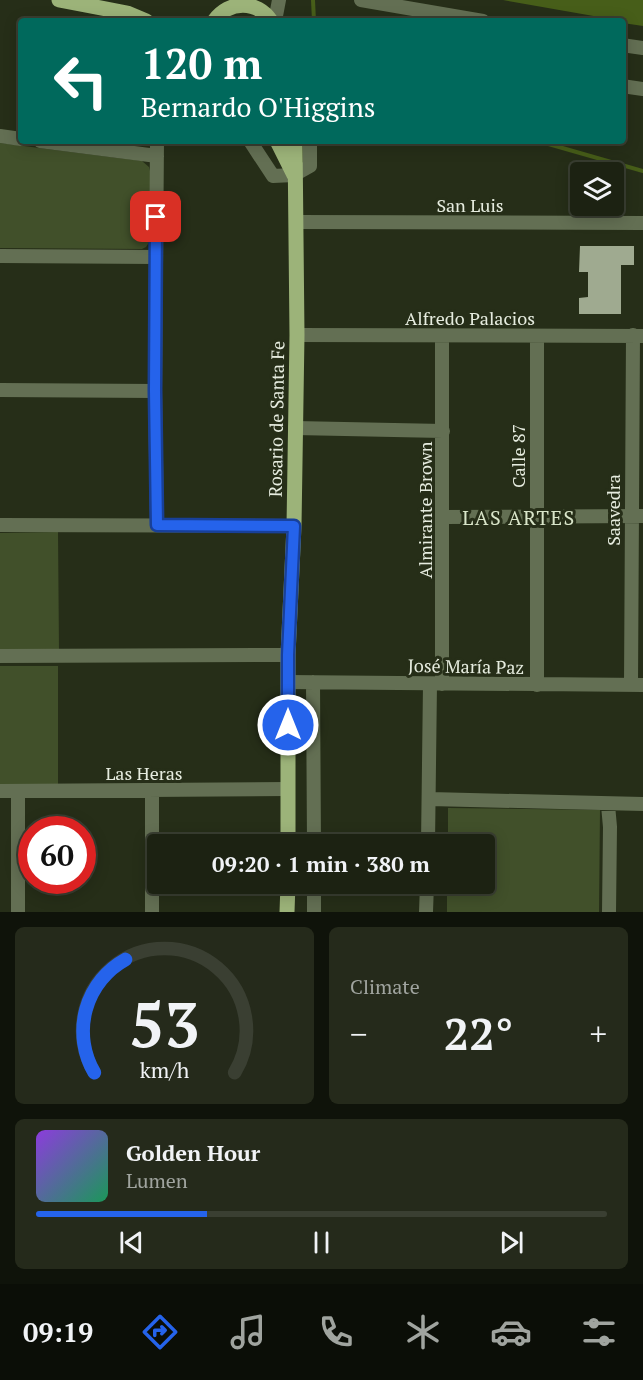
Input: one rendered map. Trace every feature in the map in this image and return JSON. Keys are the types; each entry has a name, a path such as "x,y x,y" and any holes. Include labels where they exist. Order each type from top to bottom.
{"main road":[{"path":"63,0 109,0"},
{"path":"63,0 127,13 138,18"},
{"path":"217,18 226,8 241,2 261,9 270,18"},
{"name":"Rosario de Santa Fe","path":"278,144 294,175"},
{"name":"Rosario de Santa Fe","path":"288,834 288,655 294,526 297,334 295,144"},
{"path":"287,912 288,894"}],"street":[{"path":"274,18 279,0"},
{"path":"361,0 466,18"},
{"path":"626,46 643,48"},
{"path":"626,87 643,89"},
{"path":"0,136 18,139"},
{"path":"63,144 157,156"},
{"path":"157,144 155,391 157,525"},
{"path":"252,144 273,176 294,175 310,166 310,144"},
{"name":"San Luis","path":"296,222 643,223"},
{"path":"0,256 156,257"},
{"name":"Alfredo Palacios","path":"297,334 638,335"},
{"name":"Saavedra","path":"637,685 638,335"},
{"name":"Almirante Brown","path":"428,834 442,517 442,336"},
{"name":"Calle 87","path":"537,336 537,685"},
{"path":"0,390 155,391"},
{"path":"295,428 443,431"},
{"path":"442,517 637,516"},
{"path":"0,525 294,526"},
{"path":"0,656 288,655"},
{"name":"José María Paz","path":"288,682 637,685"},
{"path":"313,682 314,834"},
{"name":"Las Heras","path":"0,791 288,789"},
{"path":"18,791 18,912"},
{"path":"152,791 152,912"},
{"path":"430,799 608,805 643,804"},
{"path":"608,805 609,912"},
{"path":"314,894 314,912"},
{"path":"426,912 427,894"}],"shaded area":[{"path":"503,0 643,0 643,26 626,23 626,18 605,18"},
{"path":"0,143 142,161 150,171 150,241 146,247 142,249 0,248"},
{"path":"58,532 59,651 0,651 0,533"},
{"path":"0,666 58,666 58,785 0,785"},
{"path":"448,808 600,810 599,912 447,912 447,894 495,894 495,834 448,834"}],"building":[{"path":"580,246 634,246 634,265 621,265 621,314 579,314 579,298 588,297 588,272 579,272"}],"waterway":[{"path":"313,0 314,18"},
{"path":"548,144 643,171"}],"district":[{"name":"LAS ARTES","path":"519,517"}],"route":[{"path":"156,217 157,525 294,526 288,655 288,725"}]}
